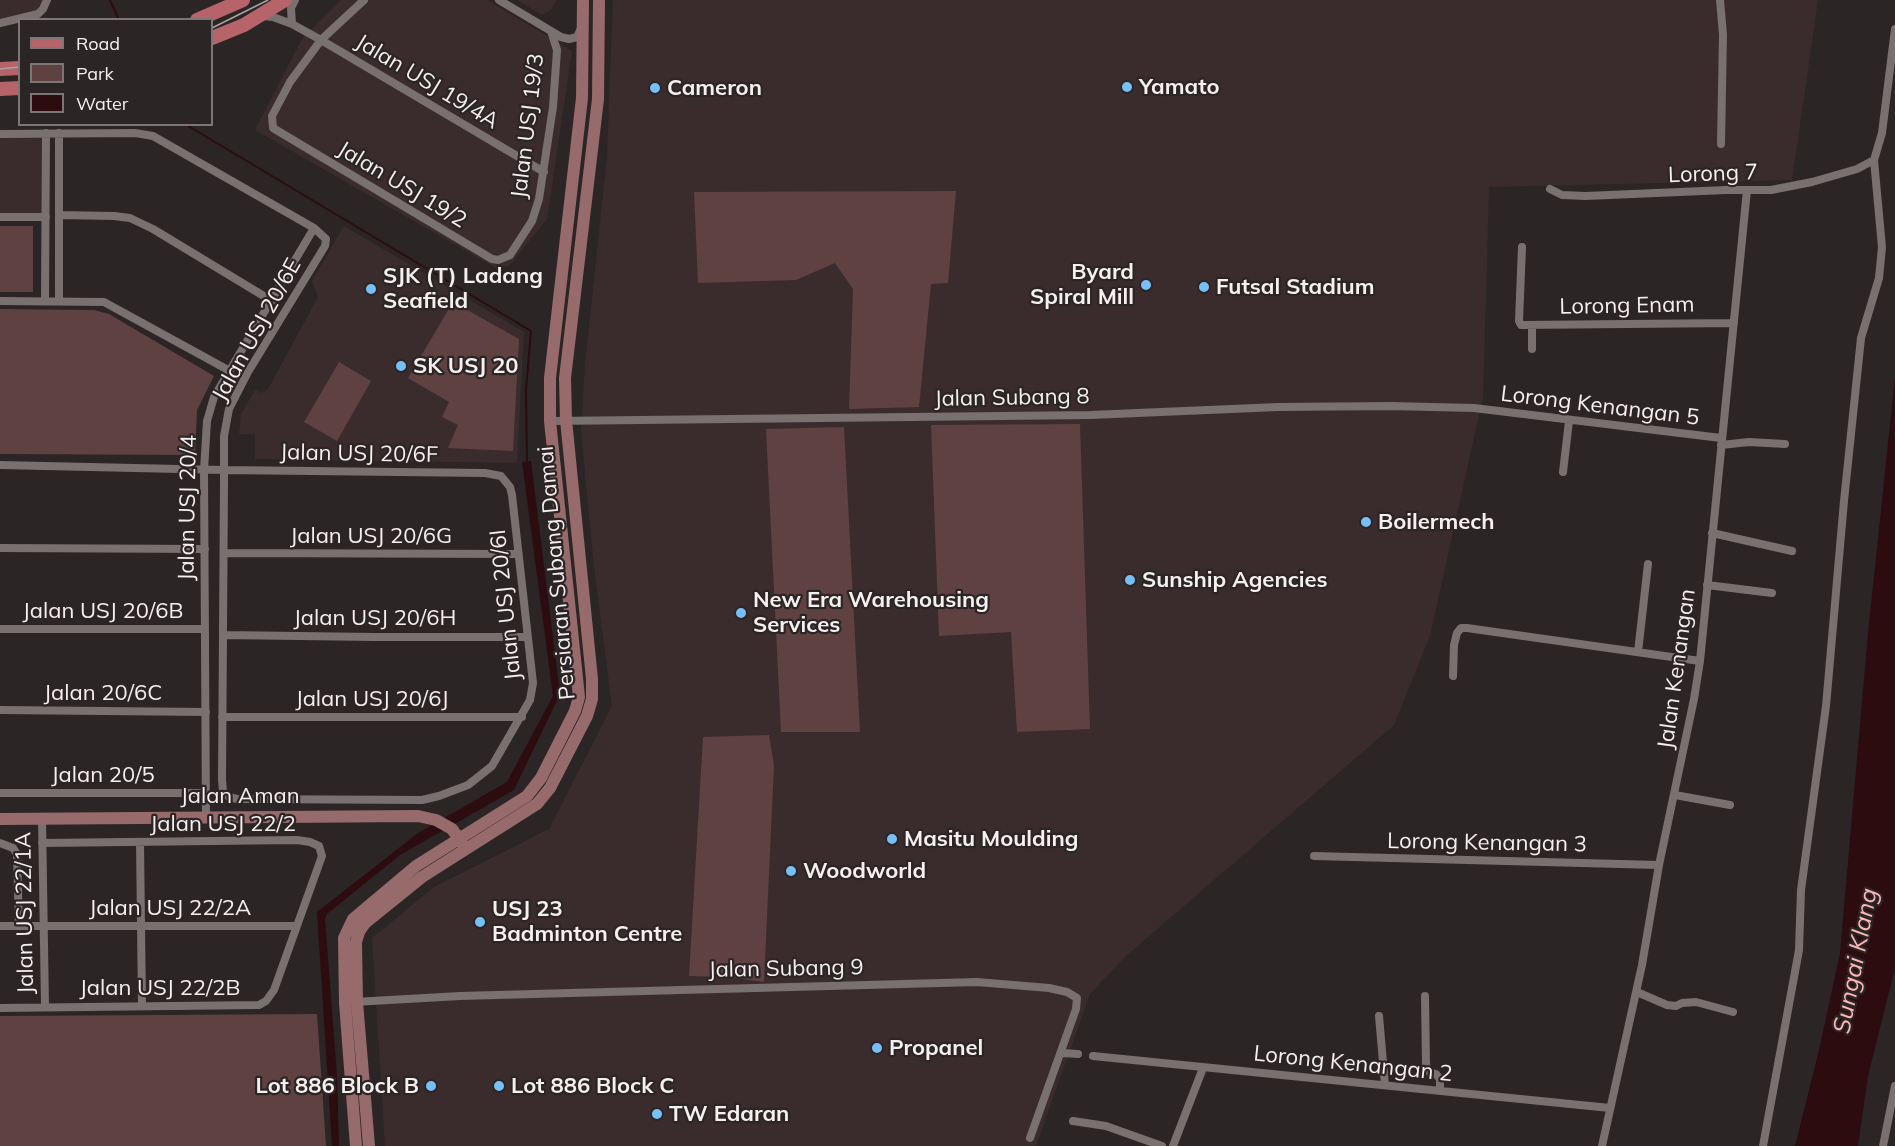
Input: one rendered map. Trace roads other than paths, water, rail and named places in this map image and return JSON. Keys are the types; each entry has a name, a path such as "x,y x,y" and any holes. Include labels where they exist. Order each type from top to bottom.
{"main road":[{"path":"202,18 243,0"},
{"path":"213,38 262,16 285,0"},
{"path":"0,69 18,68"},
{"path":"0,89 18,87"}],"street":[{"path":"21,18 38,14 47,0"},
{"path":"292,24 291,8 295,0"},
{"path":"321,40 364,0"},
{"path":"499,0 561,38 569,39 580,34 583,22"},
{"name":"Persiaran Subang Damai","path":"356,1146 351,1002 356,942 365,923 422,877 461,841 527,796 541,778 575,711 579,697 550,420 550,378 582,98 583,0"},
{"name":"Persiaran Subang Damai","path":"461,841 537,804 550,788 587,716 592,699 592,679 566,420 566,378 598,99 599,0"},
{"path":"1720,0 1723,34 1721,144"},
{"name":"Jalan USJ 19/4A","path":"262,16 273,17 292,24 321,40 544,172"},
{"path":"0,23 18,19"},
{"path":"1762,1146 1776,1084 1799,950 1801,890 1824,717 1861,338 1873,305 1880,268 1882,247 1874,160 1882,133 1895,29"},
{"name":"Jalan USJ 19/3","path":"510,255 532,221 544,172 553,107 557,50 551,31"},
{"name":"Jalan USJ 19/2","path":"321,40 290,82 272,116 273,128 492,259 498,260 510,255"},
{"path":"59,133 59,300"},
{"path":"0,134 135,133 153,136 314,228"},
{"path":"45,300 46,134"},
{"name":"Lorong 7","path":"1550,189 1562,195 1586,196 1771,190 1797,186 1857,169 1874,160"},
{"name":"Jalan Kenangan","path":"1602,1146 1637,992 1659,865 1688,737 1700,661 1747,190"},
{"path":"59,215 114,216 136,221 272,301"},
{"path":"0,218 46,217"},
{"name":"Jalan USJ 20/4","path":"206,817 205,436 214,397 314,228"},
{"name":"Jalan USJ 20/6E","path":"222,780 224,471 225,436 229,409 248,372 325,246 324,236 314,228"},
{"name":"Lorong Enam","path":"1522,247 1519,321 1521,325 1734,323"},
{"path":"0,301 96,301 113,305 230,371"},
{"path":"1532,326 1532,349"},
{"name":"Jalan Subang 8","path":"550,420 1091,415 1310,406 1474,408"},
{"name":"Lorong Kenangan 5","path":"1474,408 1721,442 1785,444"},
{"path":"1563,472 1569,421"},
{"name":"Jalan USJ 20/6F","path":"0,465 224,471 493,474"},
{"name":"Jalan USJ 20/6I","path":"222,780 223,791 229,797 237,799 422,800 454,791 468,784 492,766 522,717 530,700 533,683 510,487 501,476 493,474"},
{"path":"1712,533 1792,551"},
{"path":"0,548 205,549"},
{"name":"Jalan USJ 20/6G","path":"224,553 518,554"},
{"path":"1638,652 1648,564"},
{"path":"1707,585 1772,593"},
{"path":"1453,676 1454,645 1457,633 1461,628 1467,627 1700,661"},
{"name":"Jalan USJ 20/6B","path":"0,628 205,629"},
{"name":"Jalan USJ 20/6H","path":"223,635 527,637"},
{"name":"Jalan 20/6C","path":"0,710 206,712"},
{"name":"Jalan USJ 20/6J","path":"222,717 522,717"},
{"name":"Jalan 20/5","path":"0,793 206,793"},
{"path":"1675,795 1705,799 1730,806"},
{"name":"Jalan USJ 22/1A","path":"42,818 45,1007"},
{"name":"Jalan Aman","path":"0,819 426,818 444,824 461,841"},
{"name":"Jalan USJ 22/2","path":"42,843 297,840 310,842 319,846 322,856 296,926"},
{"path":"140,842 142,1006"},
{"path":"0,843 13,848 17,854 19,926"},
{"name":"Lorong Kenangan 3","path":"1314,856 1659,865"},
{"name":"Jalan USJ 22/2A","path":"0,926 296,926"},
{"name":"Jalan USJ 22/2B","path":"0,1008 259,1005 266,1001 274,990 296,926"},
{"name":"Jalan Subang 9","path":"351,1002 460,996 976,982 1049,988 1067,992 1077,998 1074,1018 1030,1138"},
{"path":"1637,992 1667,1005 1676,1006 1696,1002 1733,1012"},
{"path":"1425,996 1426,1065 1429,1072 1436,1074 1440,1079 1440,1091"},
{"name":"Persiaran Subang Damai","path":"351,1002 369,1146"},
{"path":"1378,1016 1385,1085"},
{"path":"1062,1053 1078,1054"},
{"name":"Lorong Kenangan 2","path":"1093,1056 1610,1108"},
{"path":"1173,1146 1203,1068"},
{"path":"1883,1146 1895,1086"},
{"path":"1073,1121 1106,1126 1162,1146"}],"water":[{"name":"Sungai Klang","path":"1895,377 1895,968 1868,1076 1858,1146 1795,1146 1840,953 1868,633"},
{"path":"531,461 560,694 514,790 400,855 327,914 325,919 337,1075 339,1146 332,1146 317,912 418,833 507,782 553,696 522,462"}],"waterway":[{"path":"110,0 118,18"},
{"path":"188,126 531,331 526,390 527,461"}],"tram line":[{"path":"213,28 268,0"},
{"path":"0,69 18,67"}],"place":[{"name":"Yamato","path":"1127,87"},
{"name":"Cameron","path":"655,88"},
{"name":"Byard Spiral Mill","path":"1146,285"},
{"name":"Futsal Stadium","path":"1204,287"},
{"name":"SJK (T) Ladang Seafield","path":"371,289"},
{"name":"SK USJ 20","path":"401,366"},
{"name":"Boilermech","path":"1366,522"},
{"name":"Sunship Agencies","path":"1130,580"},
{"name":"New Era Warehousing Services","path":"741,613"},
{"name":"Masitu Moulding","path":"892,839"},
{"name":"Woodworld","path":"791,871"},
{"name":"USJ 23 Badminton Centre","path":"480,922"},
{"name":"Propanel","path":"877,1048"},
{"name":"Lot 886 Block B","path":"431,1086"},
{"name":"Lot 886 Block C","path":"499,1086"},
{"name":"TW Edaran","path":"657,1114"}]}
